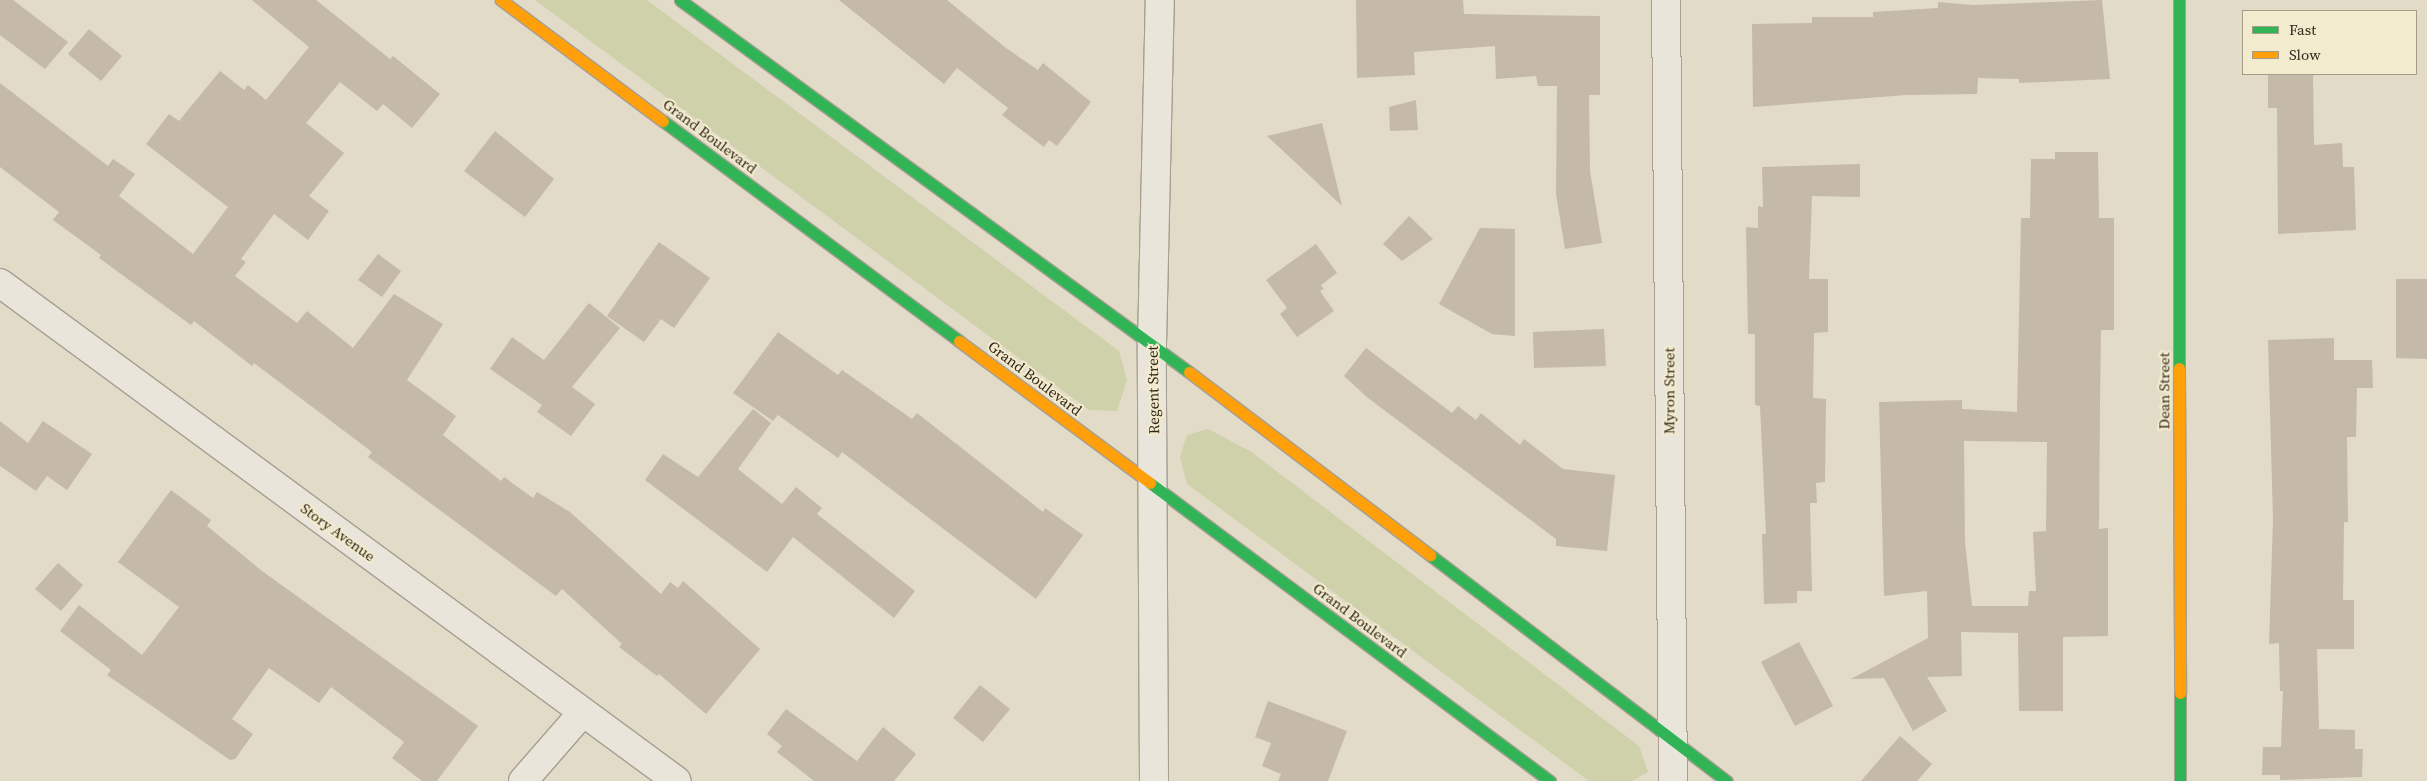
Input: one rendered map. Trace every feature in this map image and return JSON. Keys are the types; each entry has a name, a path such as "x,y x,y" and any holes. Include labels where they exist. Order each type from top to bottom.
{"street":[{"name":"Grand Boulevard","path":"501,0 1550,781"},
{"path":"680,0 1152,344 1675,738 1727,781"},
{"name":"Regent Street","path":"1154,781 1156,486 1152,344 1160,0"},
{"name":"Myron Street","path":"1666,0 1675,738 1673,781"},
{"name":"Dean Street","path":"2179,0 2180,781"},
{"name":"Story Avenue","path":"0,283 676,781"},
{"path":"523,781 583,712"}],"green space":[{"path":"535,0 647,0 1119,351 1127,380 1117,411 1089,410"},
{"path":"1208,429 1250,451 1639,746 1648,772 1632,781 1589,781 1187,484 1180,457 1187,435"}],"building":[{"path":"0,0 13,0 68,42 45,69 0,35"},
{"path":"252,0 316,0 390,59 393,56 440,94 412,128 383,104 377,111 340,82 306,123 344,153 309,196 329,211 308,240 274,214 241,259 246,262 235,276 297,323 307,311 353,348 394,294 443,324 407,380 456,416 443,435 501,481 504,477 533,498 537,492 570,512 661,594 670,582 678,588 683,581 760,649 706,714 659,674 657,676 619,647 622,644 562,589 556,596 368,457 372,452 254,363 252,366 194,321 191,325 99,258 101,255 53,220 59,212 0,167 0,83 108,166 113,159 135,174 119,196 193,254 228,207 146,144 169,114 179,121 220,71 244,90 248,85 266,100 309,47"},
{"path":"839,0 947,0 1006,48 1038,70 1043,63 1091,102 1057,146 1049,140 1044,147 1002,115 1008,108 957,68 944,84"},
{"path":"1356,0 1463,0 1464,14 1600,16 1600,95 1589,95 1590,171 1602,243 1565,249 1556,194 1557,86 1538,86 1536,76 1496,79 1495,46 1414,52 1415,75 1357,78"},
{"path":"2102,0 2110,79 2019,83 2019,79 1978,78 1977,94 1906,95 1753,107 1752,24 1812,23 1812,17 1873,17 1873,12 1938,8 1938,2 1973,5"},
{"path":"89,29 122,56 101,81 68,54"},
{"path":"2268,75 2313,75 2314,145 2342,143 2343,167 2354,167 2356,230 2278,234 2277,108 2268,108"},
{"path":"1416,100 1418,130 1390,131 1389,107"},
{"path":"1322,123 1342,206 1267,136"},
{"path":"495,131 554,179 525,217 464,171"},
{"path":"2055,152 2098,152 2099,218 2114,218 2114,330 2101,330 2099,529 2108,528 2108,636 2063,637 2063,711 2019,711 2018,633 1961,632 1962,676 1927,677 1947,711 1913,731 1884,678 1851,679 1928,638 1927,591 1884,596 1879,402 1962,400 1962,409 2017,412 2021,218 2030,218 2031,159 2055,159","holes":["1964,441 2047,442 2046,531 2033,532 2036,591 2029,591 2028,606 1972,606 1965,542"]},
{"path":"1860,164 1860,197 1812,196 1809,279 1828,279 1828,332 1814,333 1813,398 1826,399 1825,482 1816,483 1817,503 1810,503 1812,591 1797,591 1797,603 1764,604 1762,534 1766,534 1760,406 1755,405 1755,334 1748,334 1746,227 1758,228 1758,206 1763,207 1762,167"},
{"path":"1409,216 1433,239 1402,261 1383,244"},
{"path":"1480,228 1515,229 1515,336 1492,334 1439,304"},
{"path":"659,242 710,278 674,328 661,319 644,342 607,316"},
{"path":"1316,244 1337,273 1321,285 1324,289 1320,291 1334,311 1297,337 1280,314 1287,308 1266,280"},
{"path":"378,254 401,271 382,297 358,280"},
{"path":"2396,279 2427,279 2427,359 2396,358"},
{"path":"589,303 620,328 572,387 595,404 571,436 537,412 542,405 490,369 512,337 544,360"},
{"path":"1604,329 1606,366 1534,368 1533,332"},
{"path":"778,332 838,375 842,370 912,419 917,413 1043,512 1045,508 1083,535 1036,599 842,452 838,458 778,415 773,421 733,393"},
{"path":"2334,338 2334,360 2372,360 2373,388 2357,388 2356,437 2347,437 2348,522 2344,522 2343,600 2354,600 2354,649 2317,649 2319,729 2355,730 2355,749 2363,749 2362,777 2280,780 2280,775 2262,775 2263,747 2281,747 2283,691 2280,691 2279,643 2269,644 2273,519 2268,340"},
{"path":"1366,348 1452,413 1458,406 1476,420 1481,413 1520,445 1524,439 1563,469 1615,475 1607,551 1556,546 1556,539 1368,398 1344,376"},
{"path":"753,409 771,423 738,469 782,504 796,487 822,508 817,514 915,591 894,618 793,537 767,572 645,480 663,454 698,477"},
{"path":"0,421 28,443 43,421 92,454 67,490 47,476 36,491 0,466"},
{"path":"171,490 211,520 207,526 262,571 478,726 437,781 422,781 392,758 404,742 331,687 319,703 269,668 232,719 253,734 235,759 230,760 107,675 111,670 60,631 79,605 142,655 179,607 118,562"},
{"path":"58,563 83,585 61,611 35,589"},
{"path":"1799,642 1833,706 1795,726 1761,662"},
{"path":"980,685 1010,709 983,742 953,718"},
{"path":"1268,701 1347,731 1328,781 1278,781 1281,774 1262,766 1271,743 1255,737"},
{"path":"786,709 857,761 883,727 916,754 894,781 814,781 777,752 782,746 767,734"},
{"path":"1900,736 1932,764 1917,781 1861,781"}],"traffic: fast":[{"path":"680,0 1189,372"},
{"path":"2179,0 2179,368"},
{"path":"663,121 959,341"},
{"path":"1150,483 1550,781"},
{"path":"1430,555 1727,781"},
{"path":"2180,693 2180,781"}],"traffic: slow":[{"path":"501,0 663,121"},
{"path":"959,341 1150,483"},
{"path":"2179,368 2180,693"},
{"path":"1189,372 1430,555"}]}
